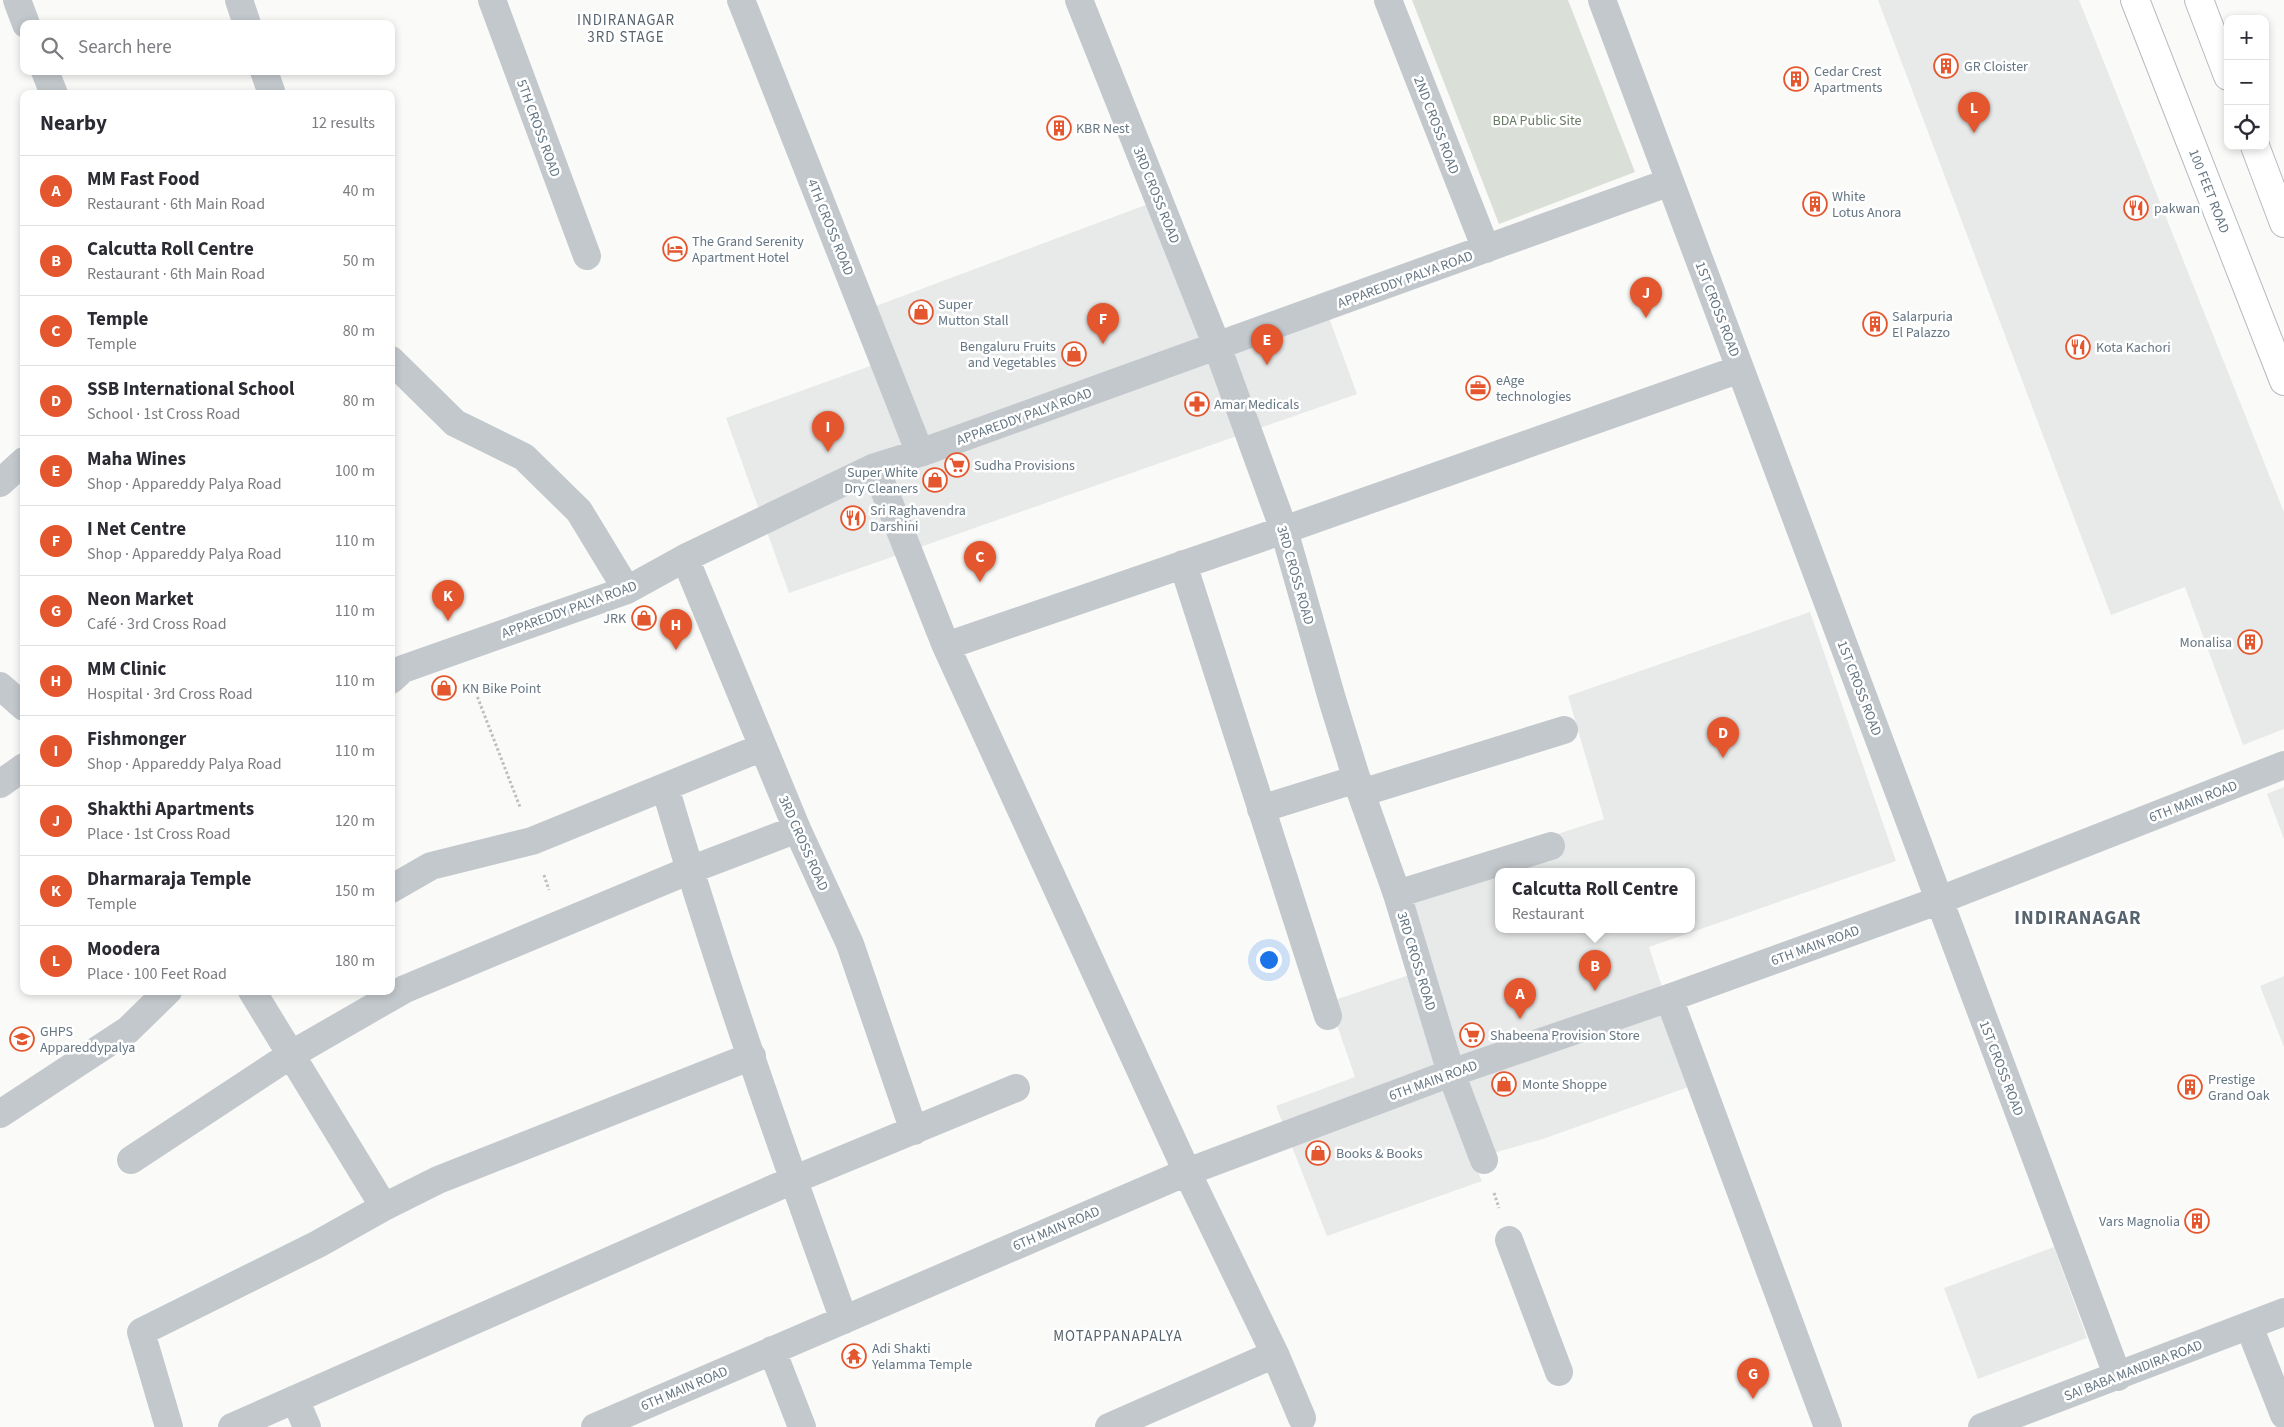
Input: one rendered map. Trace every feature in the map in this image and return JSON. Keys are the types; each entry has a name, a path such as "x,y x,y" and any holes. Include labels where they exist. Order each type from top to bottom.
{"main road":[{"name":"100 FEET ROAD","path":"2135,0 2284,381"},
{"path":"2198,0 2224,66"},
{"path":"2257,150 2284,223"}],"street":[{"path":"17,0 24,20"},
{"path":"239,0 246,20"},
{"name":"5TH CROSS ROAD","path":"492,0 587,256"},
{"name":"4TH CROSS ROAD","path":"742,0 920,453"},
{"name":"3RD CROSS ROAD","path":"1079,0 1217,346 1284,530 1359,786 1397,894 1451,1073 1484,1160"},
{"name":"2ND CROSS ROAD","path":"1388,0 1486,249"},
{"name":"1ST CROSS ROAD","path":"1602,0 2118,1377"},
{"path":"47,75 52,90"},
{"name":"APPAREDDY PALYA ROAD","path":"395,676 403,669 627,590 685,558 875,467 920,453 1670,182"},
{"path":"395,364 455,423 524,457 579,511 627,590"},
{"path":"946,646 1284,530 1740,369"},
{"path":"0,483 20,465"},
{"path":"875,467 946,646 1302,1418"},
{"name":"3RD CROSS ROAD","path":"685,558 797,829 850,944 914,1131"},
{"path":"1183,564 1328,1016"},
{"path":"0,686 20,704"},
{"path":"1261,809 1359,786 1564,730"},
{"path":"395,887 431,866 532,841 763,747"},
{"name":"6TH MAIN ROAD","path":"595,1427 1187,1172 1451,1073 1669,998 1940,900 2284,765"},
{"path":"0,784 20,770"},
{"path":"665,787 690,870 793,1180 844,1320"},
{"path":"395,995 690,870 797,829"},
{"path":"1397,894 1551,846"},
{"path":"0,1114 128,1030 164,995"},
{"path":"255,995 384,1207"},
{"path":"131,1160 292,1054 395,995"},
{"path":"1669,998 1828,1427"},
{"path":"169,1427 141,1332 318,1244 384,1207 438,1180 752,1056"},
{"path":"232,1427 793,1180 1016,1088"},
{"path":"1509,1240 1559,1372"},
{"name":"SAI BABA MANDIRA ROAD","path":"1982,1427 2118,1377 2284,1312"},
{"path":"2249,1326 2284,1415"},
{"path":"772,1350 802,1427"},
{"path":"1109,1427 1274,1354"},
{"path":"295,1399 307,1427"}],"path":[{"path":"459,650 520,805"},
{"path":"1484,1160 1509,1240"}],"shaded area":[{"path":"1878,0 2079,0 2284,512 2284,729 2243,745 2185,587 2111,615"},
{"path":"1151,203 1211,360 1328,315 1357,394 789,593 726,418 895,357 876,306"},
{"path":"1810,612 1896,861 1695,931 1695,868 1495,868 1495,933 1689,933 1649,947 1694,1085 1543,1139 1472,1159 1482,1181 1327,1236 1276,1106 1355,1077 1329,1002 1409,975 1381,891 1604,819 1568,696"},
{"path":"2284,787 2284,839 2267,794"},
{"path":"2284,976 2284,1047 2260,986"},
{"path":"2054,1247 2087,1338 1978,1379 1944,1288"}],"green space":[{"name":"BDA Public Site","path":"1412,0 1568,0 1635,172 1499,224"}],"place":[{"name":"GR Cloister","path":"1946,66"},
{"name":"Cedar Crest Apartments","path":"1796,79"},
{"name":"KBR Nest","path":"1059,128"},
{"name":"Moodera","path":"1974,133"},
{"name":"White Lotus Anora","path":"1815,204"},
{"name":"pakwan","path":"2136,208"},
{"name":"The Grand Serenity Apartment Hotel","path":"675,249"},
{"name":"Super Mutton Stall","path":"921,312"},
{"name":"Shakthi Apartments","path":"1646,318"},
{"name":"Salarpuria El Palazzo","path":"1875,324"},
{"name":"I Net Centre","path":"1103,344"},
{"name":"Kota Kachori","path":"2078,347"},
{"name":"Bengaluru Fruits and Vegetables","path":"1074,354"},
{"name":"Maha Wines","path":"1267,365"},
{"name":"eAge technologies","path":"1478,388"},
{"name":"Amar Medicals","path":"1197,404"},
{"name":"Fishmonger","path":"828,452"},
{"name":"Sudha Provisions","path":"957,465"},
{"name":"Super White Dry Cleaners","path":"935,480"},
{"name":"Sri Raghavendra Darshini","path":"853,518"},
{"name":"Temple","path":"980,582"},
{"name":"JRK","path":"644,618"},
{"name":"Dharmaraja Temple","path":"448,621"},
{"name":"Monalisa","path":"2250,642"},
{"name":"MM Clinic","path":"676,650"},
{"name":"KN Bike Point","path":"444,688"},
{"name":"SSB International School","path":"1723,758"},
{"name":"Calcutta Roll Centre","path":"1595,991"},
{"name":"MM Fast Food","path":"1520,1019"},
{"name":"Shabeena Provision Store","path":"1472,1035"},
{"name":"GHPS Appareddypalya","path":"22,1039"},
{"name":"Monte Shoppe","path":"1504,1084"},
{"name":"Prestige Grand Oak","path":"2190,1087"},
{"name":"Books & Books","path":"1318,1153"},
{"name":"Vars Magnolia","path":"2197,1221"},
{"name":"Adi Shakti Yelamma Temple","path":"854,1356"},
{"name":"Neon Market","path":"1753,1399"}],"district":[{"name":"INDIRANAGAR 3RD STAGE","path":"626,28"},
{"name":"INDIRANAGAR","path":"2078,917"},
{"name":"MOTAPPANAPALYA","path":"1118,1336"}]}
